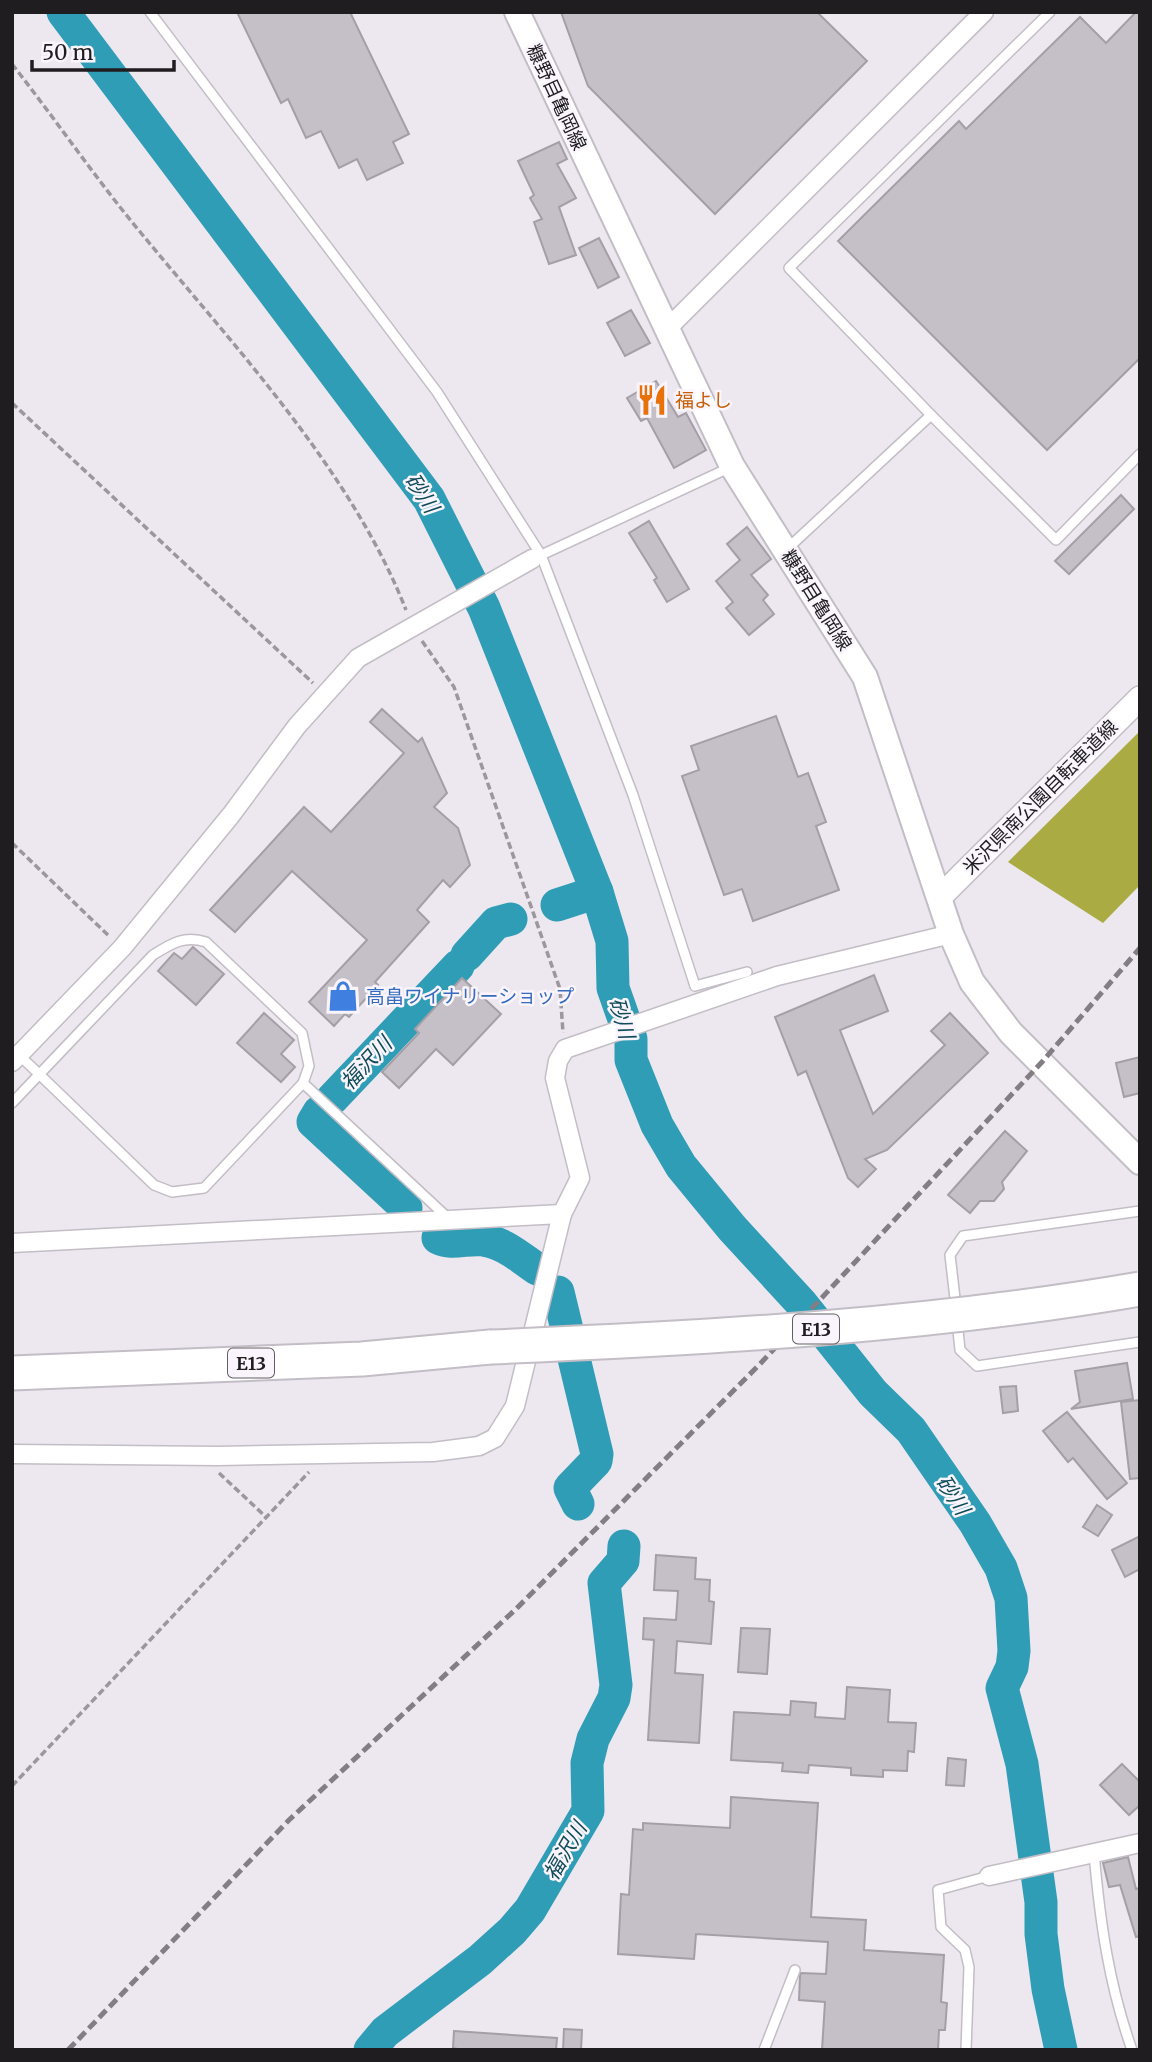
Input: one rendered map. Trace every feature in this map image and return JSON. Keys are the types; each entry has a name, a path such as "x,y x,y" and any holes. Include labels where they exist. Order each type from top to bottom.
{"highway":[{"name":"E13","path":"12,1373 362,1359 490,1347 737,1336 995,1311 1140,1289"},
{"name":"E13","path":"12,1360 360,1344 490,1347"}],"main road":[{"name":"糠野目亀岡線","path":"517,12 732,466 865,677 941,896 951,934 972,982 994,1013 1138,1155"}],"street":[{"path":"666,330 984,12"},
{"path":"16,1059 122,948 231,815 324,693 358,658 537,557"},
{"name":"米沢県南公園自転車道線","path":"941,896 1140,698"},
{"path":"12,1454 218,1456 459,1450 495,1438 515,1406 562,1214 580,1178 555,1078 558,1061 573,1046 777,976 951,934"},
{"path":"12,1243 452,1222 562,1214"},
{"path":"989,1876 1140,1843"}],"lane":[{"path":"150,12 437,391 537,557 634,795 695,986 747,972"},
{"path":"1050,12 789,268 1056,540 1140,454"},
{"path":"786,550 931,415"},
{"path":"537,557 732,466"},
{"path":"12,1103 40,1074 153,955 172,943 191,937 206,942 302,1032 309,1066 303,1083 204,1188 172,1192 155,1185 40,1074 16,1059"},
{"path":"303,1083 452,1222"},
{"path":"1140,1211 963,1236 950,1255 960,1350 977,1366 1140,1342"},
{"path":"1089,1854 1104,1949 1116,2003 1132,2050"},
{"path":"966,2050 969,1967 965,1950 941,1927 938,1890 989,1876"},
{"path":"764,2050 795,1970"}],"path":[{"path":"12,64 126,214 282,406 362,517 454,687 559,989 573,1046"},
{"path":"12,403 324,693"},
{"path":"12,843 122,948"},
{"path":"12,1786 310,1471 317,1454"},
{"path":"218,1456 219,1474 265,1517"}],"shaded area":[{"path":"1140,731 1140,885 1103,923 1008,862"}],"building":[{"path":"237,12 350,12 409,134 393,142 403,163 367,180 357,159 339,168 321,131 306,138 288,99 281,103"},
{"path":"561,12 817,12 867,61 715,214 588,86"},
{"path":"1136,12 1140,12 1140,358 1047,450 838,241 959,121 966,129 1080,17 1106,43"},
{"path":"559,142 567,159 557,164 576,198 559,207 576,255 549,264 534,222 542,219 530,198 534,195 518,161"},
{"path":"599,238 619,277 598,288 579,248"},
{"path":"631,310 650,343 625,356 607,323"},
{"path":"656,381 678,417 686,413 706,450 674,468 647,418 641,421 627,398"},
{"path":"1121,495 1134,509 1069,574 1055,561"},
{"path":"649,521 689,589 667,602 654,580 657,578 629,533"},
{"path":"747,527 771,559 751,575 768,595 763,600 774,614 749,635 726,608 733,602 716,581 740,560 727,544"},
{"path":"382,709 418,742 422,738 447,793 434,807 458,828 470,865 450,887 443,880 417,910 429,922 375,982 378,985 349,1017 345,1014 334,1026 309,1002 367,940 292,871 235,932 210,910 304,807 331,832 404,753 370,722"},
{"path":"776,716 798,777 808,773 826,822 816,826 839,890 753,921 742,889 724,895 682,776 699,770 691,746"},
{"path":"193,947 224,974 196,1005 158,971 174,953 182,959"},
{"path":"874,975 888,1011 840,1030 873,1114 945,1045 931,1031 950,1013 988,1053 887,1150 865,1159 876,1169 858,1187 848,1178 806,1071 798,1075 775,1017"},
{"path":"462,978 501,1014 453,1065 436,1049 399,1088 382,1072 419,1033 415,1029"},
{"path":"264,1013 294,1040 281,1054 295,1067 281,1082 237,1043"},
{"path":"1140,1057 1140,1093 1124,1097 1116,1063"},
{"path":"1005,1131 1027,1151 1002,1182 1004,1189 994,1201 980,1201 970,1213 948,1195"},
{"path":"1127,1363 1133,1399 1071,1409 1080,1402 1075,1371"},
{"path":"1016,1386 1018,1411 1003,1413 1000,1387"},
{"path":"1140,1400 1140,1478 1130,1479 1121,1402"},
{"path":"1067,1412 1127,1483 1107,1499 1073,1458 1068,1462 1043,1431"},
{"path":"1097,1505 1112,1515 1098,1536 1083,1527"},
{"path":"1140,1536 1140,1569 1125,1577 1112,1550"},
{"path":"656,1555 696,1558 695,1579 710,1580 709,1601 714,1602 711,1644 677,1641 675,1673 703,1675 699,1743 648,1740 654,1640 643,1639 644,1618 676,1620 678,1591 654,1590"},
{"path":"741,1628 770,1629 767,1674 738,1672"},
{"path":"847,1687 890,1690 888,1722 916,1723 914,1752 908,1751 907,1771 883,1770 883,1777 851,1775 851,1768 809,1765 808,1773 782,1771 783,1763 731,1760 734,1712 790,1715 791,1701 816,1703 815,1717 845,1719"},
{"path":"948,1758 966,1760 964,1786 946,1785"},
{"path":"1122,1764 1140,1782 1140,1805 1129,1815 1100,1785"},
{"path":"731,1797 818,1803 811,1917 866,1920 864,1950 944,1955 941,2002 947,2003 945,2030 939,2030 938,2050 822,2050 825,2002 799,2000 800,1976 801,1973 826,1974 828,1942 696,1934 694,1959 618,1954 621,1894 629,1895 633,1829 643,1830 643,1823 730,1828"},
{"path":"1128,1857 1136,1889 1140,1888 1140,1936 1136,1937 1120,1885 1109,1887 1103,1863"},
{"path":"564,2029 582,2030 581,2050 563,2050"},
{"path":"454,2031 557,2038 556,2050 462,2050 453,2048"}],"waterway":[{"name":"砂川","path":"63,12 429,499 484,608 597,892 612,941 613,988 631,1039 631,1060 657,1125 681,1166 732,1228 802,1304 873,1393 911,1430 975,1523 1001,1568 1011,1598 1014,1651 1012,1667 1002,1688 1022,1764 1041,1902 1041,1934 1048,1989 1061,2050"},
{"name":"福沢川","path":"557,905 597,892"},
{"name":"福沢川","path":"467,955 496,923 511,919"},
{"name":"福沢川","path":"332,1099 458,966"},
{"name":"福沢川","path":"319,1112 313,1122 406,1208"},
{"name":"福沢川","path":"438,1238 449,1241 490,1241 512,1251 537,1269"},
{"name":"福沢川","path":"558,1292 597,1454 596,1461 570,1488 578,1504"},
{"name":"福沢川","path":"370,2050 385,2032 480,1960 512,1931 530,1910 588,1811 587,1763 593,1739 614,1698 616,1685 604,1583 623,1561 624,1546"}],"railway":[{"path":"68,2050 289,1820 516,1609 759,1365 1042,1062 1140,948"}],"place":[{"name":"福よし","path":"652,400"},
{"name":"高畠ワイナリーショップ","path":"343,996"}]}
